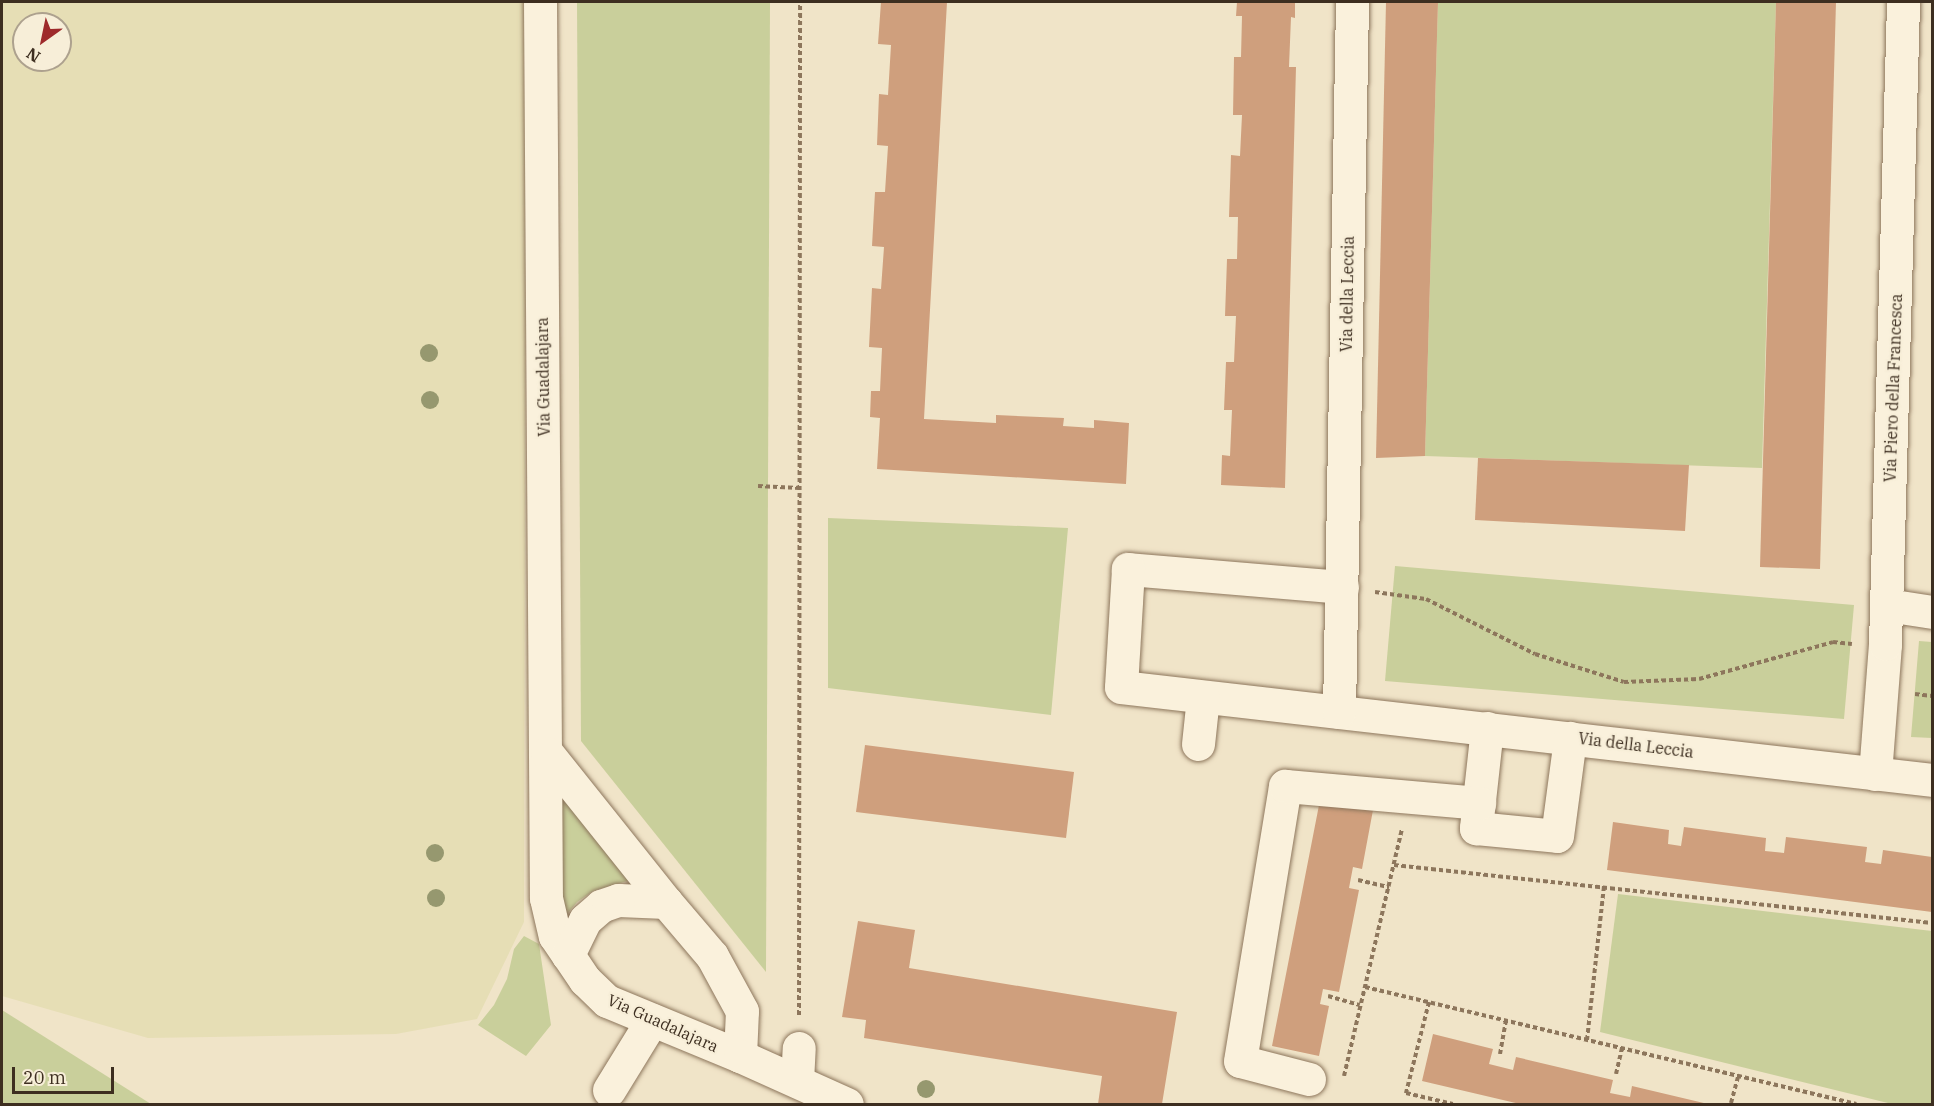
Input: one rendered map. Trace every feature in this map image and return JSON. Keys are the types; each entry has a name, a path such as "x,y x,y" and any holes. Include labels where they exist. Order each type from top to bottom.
{"street":[{"name":"Via Guadalajara","path":"540,2 547,753 546,898 555,936 585,980 607,1001 848,1104"},
{"name":"Via della Leccia","path":"1339,712 1352,2"},
{"name":"Via Piero della Francesca","path":"1875,774 1887,606 1903,2"},
{"name":"Via della Leccia","path":"1342,587 1128,569 1121,687 1932,780"},
{"path":"1887,606 1932,612"},
{"path":"1197,744 1203,697"},
{"path":"1487,728 1476,828 1557,836 1570,738"},
{"name":"Via Guadalajara","path":"547,753 712,956 742,1011 740,1056"},
{"path":"1309,1079 1240,1061 1285,786 1479,803"},
{"path":"567,955 585,920 601,906 618,900 666,902"},
{"path":"609,1090 652,1020"},
{"path":"797,1081 799,1048"}],"path":[{"path":"799,1048 800,2"},
{"path":"759,486 800,488"},
{"path":"1392,595 1425,599 1535,654 1624,682 1699,679 1833,642 1850,644"},
{"path":"1915,694 1932,696"},
{"path":"1309,1079 1342,1085 1408,797"},
{"path":"1394,865 1932,923"},
{"path":"1358,880 1389,887"},
{"path":"1587,1040 1604,886"},
{"path":"1365,987 1737,1076 1833,1102 1856,1104"},
{"path":"1328,996 1360,1005"},
{"path":"1430,1002 1406,1093 1453,1104"},
{"path":"1500,1054 1506,1021"},
{"path":"1616,1074 1622,1048"},
{"path":"1731,1103 1737,1076"}],"shaded area":[{"path":"2,2 526,2 524,922 477,1019 396,1034 148,1038 2,996"}],"green space":[{"path":"577,2 770,2 766,972 581,741"},
{"path":"1438,2 1776,2 1762,468 1425,456"},
{"path":"828,518 1068,528 1051,715 828,688"},
{"path":"1395,566 1854,605 1844,719 1385,681"},
{"path":"1919,641 1932,642 1932,738 1911,737"},
{"path":"560,793 634,879 593,891 577,902 558,925"},
{"path":"1618,894 1932,931 1932,1104 1892,1104 1600,1032"},
{"path":"524,936 539,944 551,1025 526,1056 478,1025 494,1005 507,979 514,949"},
{"path":"2,1010 151,1104 2,1104"}],"building":[{"path":"881,2 947,2 924,419 996,423 996,415 1064,418 1063,426 1094,428 1094,420 1129,423 1126,484 877,469 880,418 870,417 871,391 880,391 882,348 869,347 872,288 881,289 884,247 872,246 875,192 885,192 888,146 877,145 879,94 888,95 891,45 878,44"},
{"path":"1237,2 1295,2 1295,18 1291,17 1289,67 1296,67 1285,488 1221,485 1222,455 1230,456 1232,410 1224,410 1226,362 1234,362 1236,316 1225,316 1227,259 1237,259 1238,217 1229,217 1231,155 1240,156 1242,115 1233,115 1234,57 1241,57 1242,16 1236,16"},
{"path":"1386,2 1438,2 1425,456 1376,458"},
{"path":"1776,2 1836,2 1820,569 1760,567"},
{"path":"1478,458 1689,465 1685,531 1475,520"},
{"path":"865,745 1074,772 1066,838 856,812"},
{"path":"1320,800 1373,810 1362,869 1353,867 1349,888 1359,890 1339,992 1323,989 1320,1004 1329,1006 1319,1056 1272,1046"},
{"path":"1613,822 1669,830 1668,844 1681,846 1684,827 1766,838 1765,851 1784,853 1786,837 1867,847 1865,862 1881,864 1883,850 1932,857 1932,912 1607,870"},
{"path":"858,921 915,930 909,968 1177,1012 1162,1104 1098,1104 1102,1076 864,1038 866,1020 842,1017"},
{"path":"1433,1034 1493,1049 1489,1064 1513,1070 1516,1057 1613,1080 1610,1093 1630,1097 1632,1086 1708,1104 1520,1104 1422,1081"}]}
